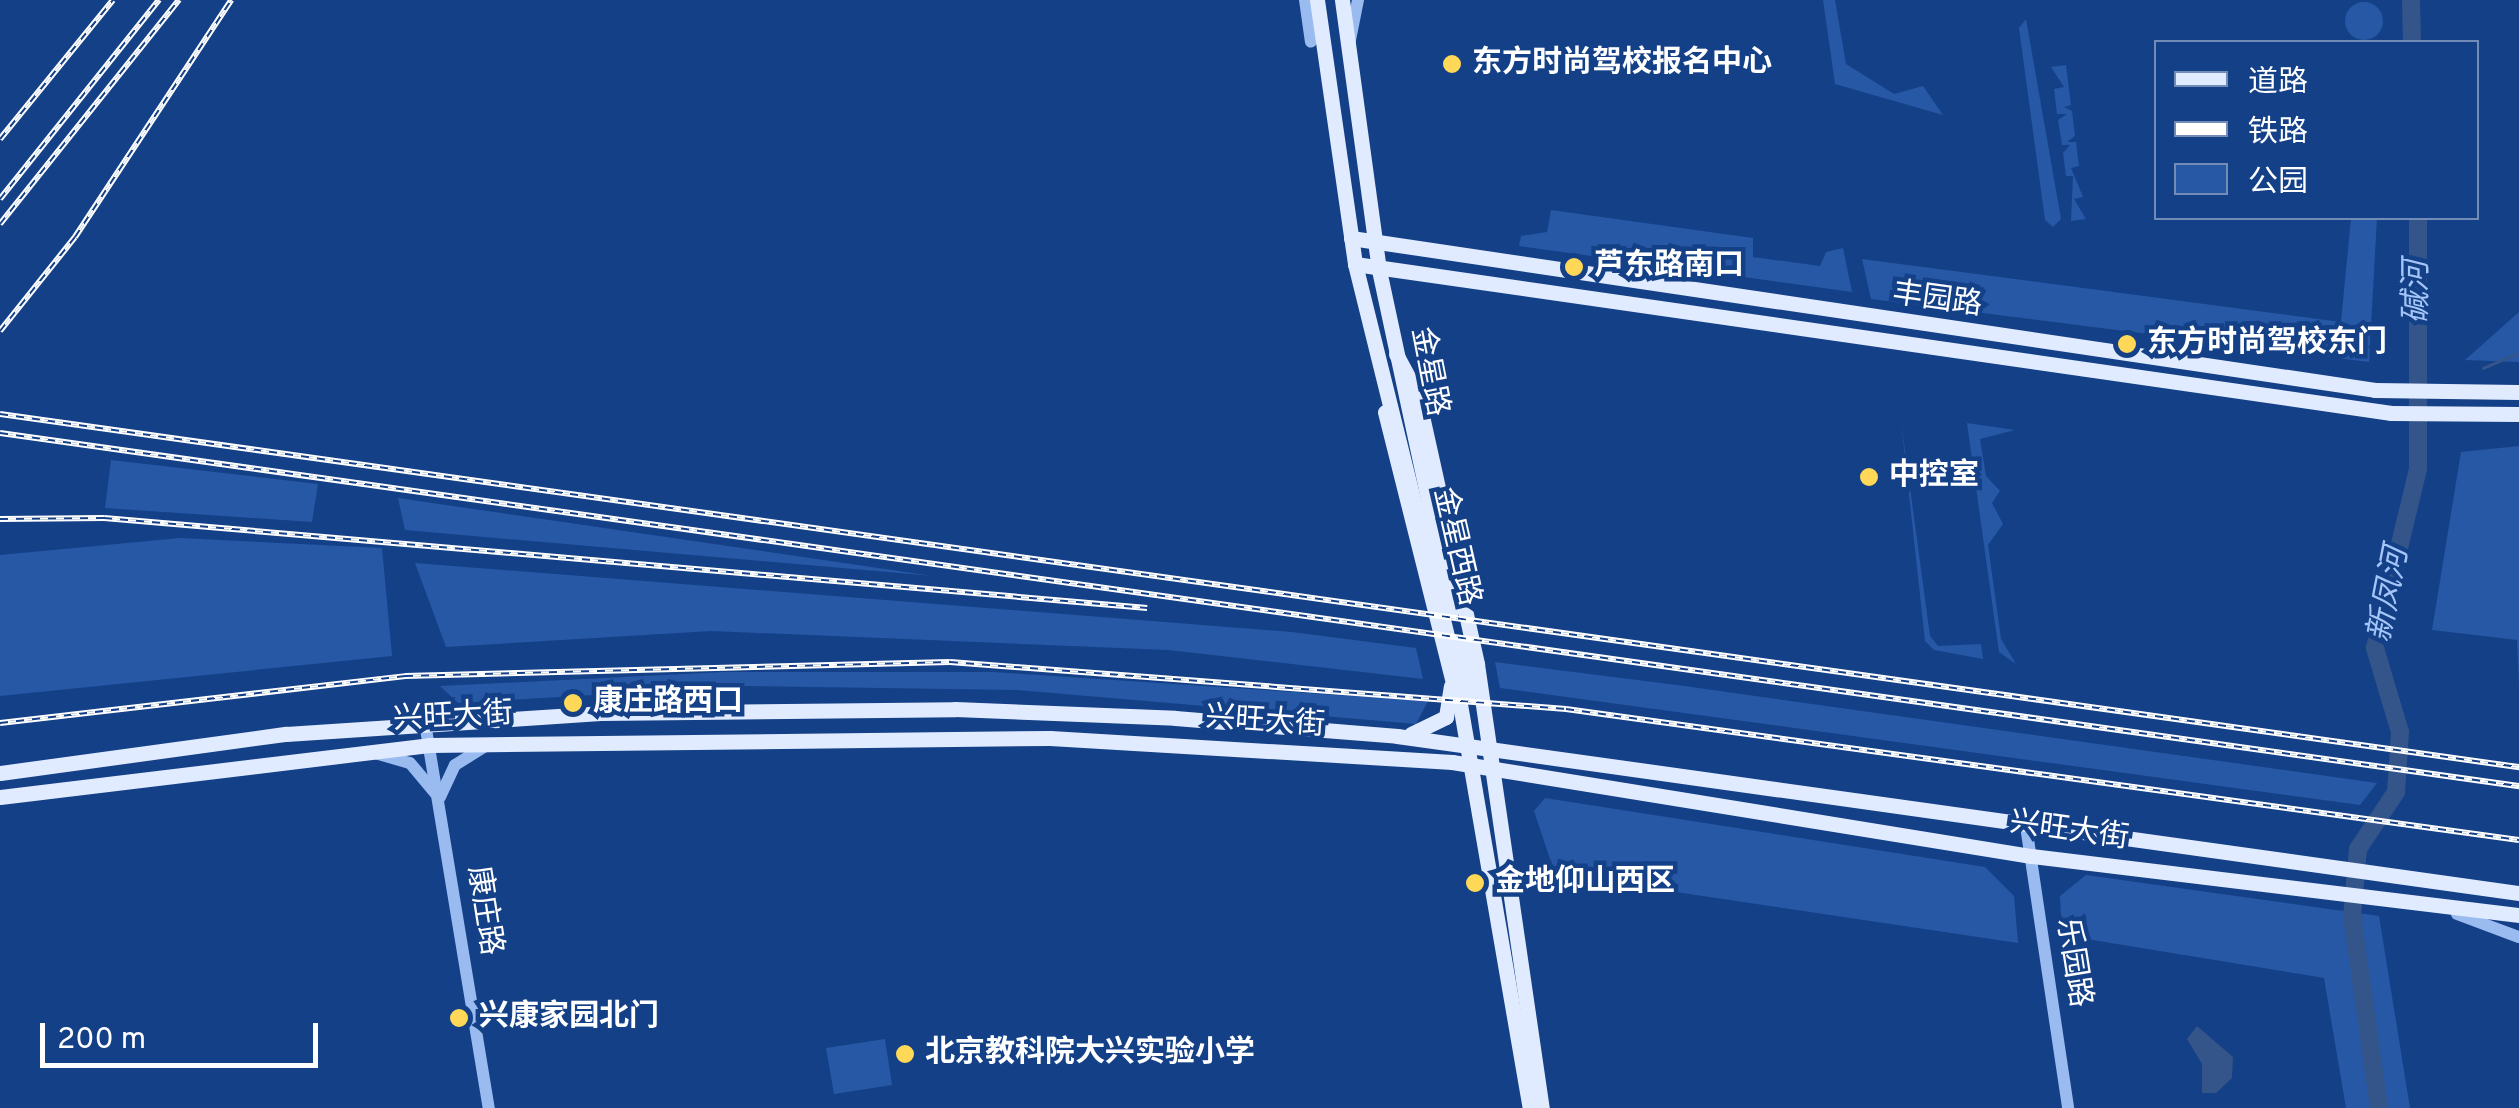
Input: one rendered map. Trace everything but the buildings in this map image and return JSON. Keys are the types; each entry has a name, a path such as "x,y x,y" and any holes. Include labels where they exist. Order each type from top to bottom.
{"main road":[{"name":"金星西路","path":"1318,0 1355,264 1463,710 1480,758 1542,1108"},
{"name":"金星路","path":"1342,0 1378,270 1396,354 1421,412 1477,664 1480,758"},
{"name":"丰园路","path":"1351,238 2393,391 2438,395 2519,392"},
{"path":"1441,279 1453,256"},
{"name":"丰园路","path":"1355,264 2392,414 2519,414"},
{"path":"1373,334 1451,688 1463,710"},
{"path":"1397,736 1440,724 1451,688 1451,652"},
{"name":"兴旺大街","path":"0,773 425,723 955,709 1397,736 1480,758 2030,856 2519,915"},
{"name":"兴旺大街","path":"0,797 429,745 885,733 1480,758 2326,864 2510,891"},
{"name":"金星西路","path":"1480,758 1530,1108"},
{"path":"2498,912 2508,904 2510,891"}],"street":[{"path":"1305,0 1311,42"},
{"path":"1348,47 1358,0"},
{"name":"康庄路","path":"425,723 489,1108"},
{"path":"367,750 410,764 439,799 454,765 488,745"},
{"name":"乐园路","path":"2026,826 2068,1108"},
{"path":"2411,902 2491,920 2519,937"}],"green space":[{"path":"1823,0 1835,0 1846,64 1894,94 1923,86 1943,115 1835,84"},
{"path":"2364,2 2378,7 2383,21 2378,35 2364,40 2350,35 2345,21 2350,7"},
{"path":"2026,19 2061,219 2053,227 2045,220 2019,28"},
{"path":"2066,65 2071,105 2064,107 2072,111 2075,136 2067,142 2076,142 2079,166 2071,168 2083,197 2074,199 2086,219 2071,221 2073,176 2066,176 2063,153 2070,145 2062,145 2058,120 2067,114 2057,114 2054,89 2064,87 2051,67"},
{"path":"1551,210 1753,238 1753,257 1820,266 1826,252 1843,248 1852,292 1519,246 1521,236 1547,232"},
{"path":"2351,220 2377,220 2369,362 1871,299 1862,259 2341,322"},
{"path":"2519,312 2519,362 2465,360"},
{"path":"1901,421 1930,636 1938,646 1981,644 1983,659 1934,650 1925,641"},
{"path":"1967,423 2015,430 1980,439 1986,476 2000,491 1992,503 2003,524 1988,545 2001,639 2016,664 1999,652"},
{"path":"2519,446 2519,685 2517,640 2432,630 2461,452"},
{"path":"111,460 318,484 312,522 105,508"},
{"path":"398,498 933,576 405,530"},
{"path":"180,538 382,548 392,656 0,696 0,555"},
{"path":"415,563 1292,632 1416,648 1423,679 1168,650 711,631 446,647"},
{"path":"1495,662 2377,783 2360,805 1500,688"},
{"path":"724,672 993,672 1428,701 1416,724 1017,690 745,686 458,703 440,686"},
{"path":"1545,798 1985,867 2014,896 2018,943 1555,874 1534,811"},
{"path":"2086,875 2379,916 2410,1108 2346,1108 2324,978 2062,935 2060,896"},
{"path":"885,1039 892,1085 834,1094 826,1048"}],"shaded area":[{"path":"2197,1026 2233,1057 2232,1078 2216,1093 2202,1093 2202,1064 2187,1039"}],"waterway":[{"name":"碱河","path":"2411,0 2412,40"},
{"name":"新凤河","path":"2379,1108 2352,917 2358,849 2396,792 2400,732 2375,648 2418,469 2418,220"},
{"path":"2483,368 2519,353"}],"railway":[{"path":"0,139 113,0"},
{"path":"0,199 159,0"},
{"path":"0,224 179,0"},
{"path":"0,331 75,237 231,0"},
{"path":"0,414 2519,767"},
{"path":"0,433 2519,786"},
{"path":"0,519 104,518 1147,608"},
{"path":"0,723 405,676 950,662 1566,709 2519,840"}],"place":[{"name":"东方时尚驾校报名中心","path":"1452,64"},
{"name":"芦东路南口","path":"1574,267"},
{"name":"东方时尚驾校东门","path":"2127,344"},
{"name":"中控室","path":"1869,477"},
{"name":"康庄路西口","path":"573,703"},
{"name":"金地仰山西区","path":"1475,883"},
{"name":"兴康家园北门","path":"459,1018"},
{"name":"北京教科院大兴实验小学","path":"905,1054"}]}
